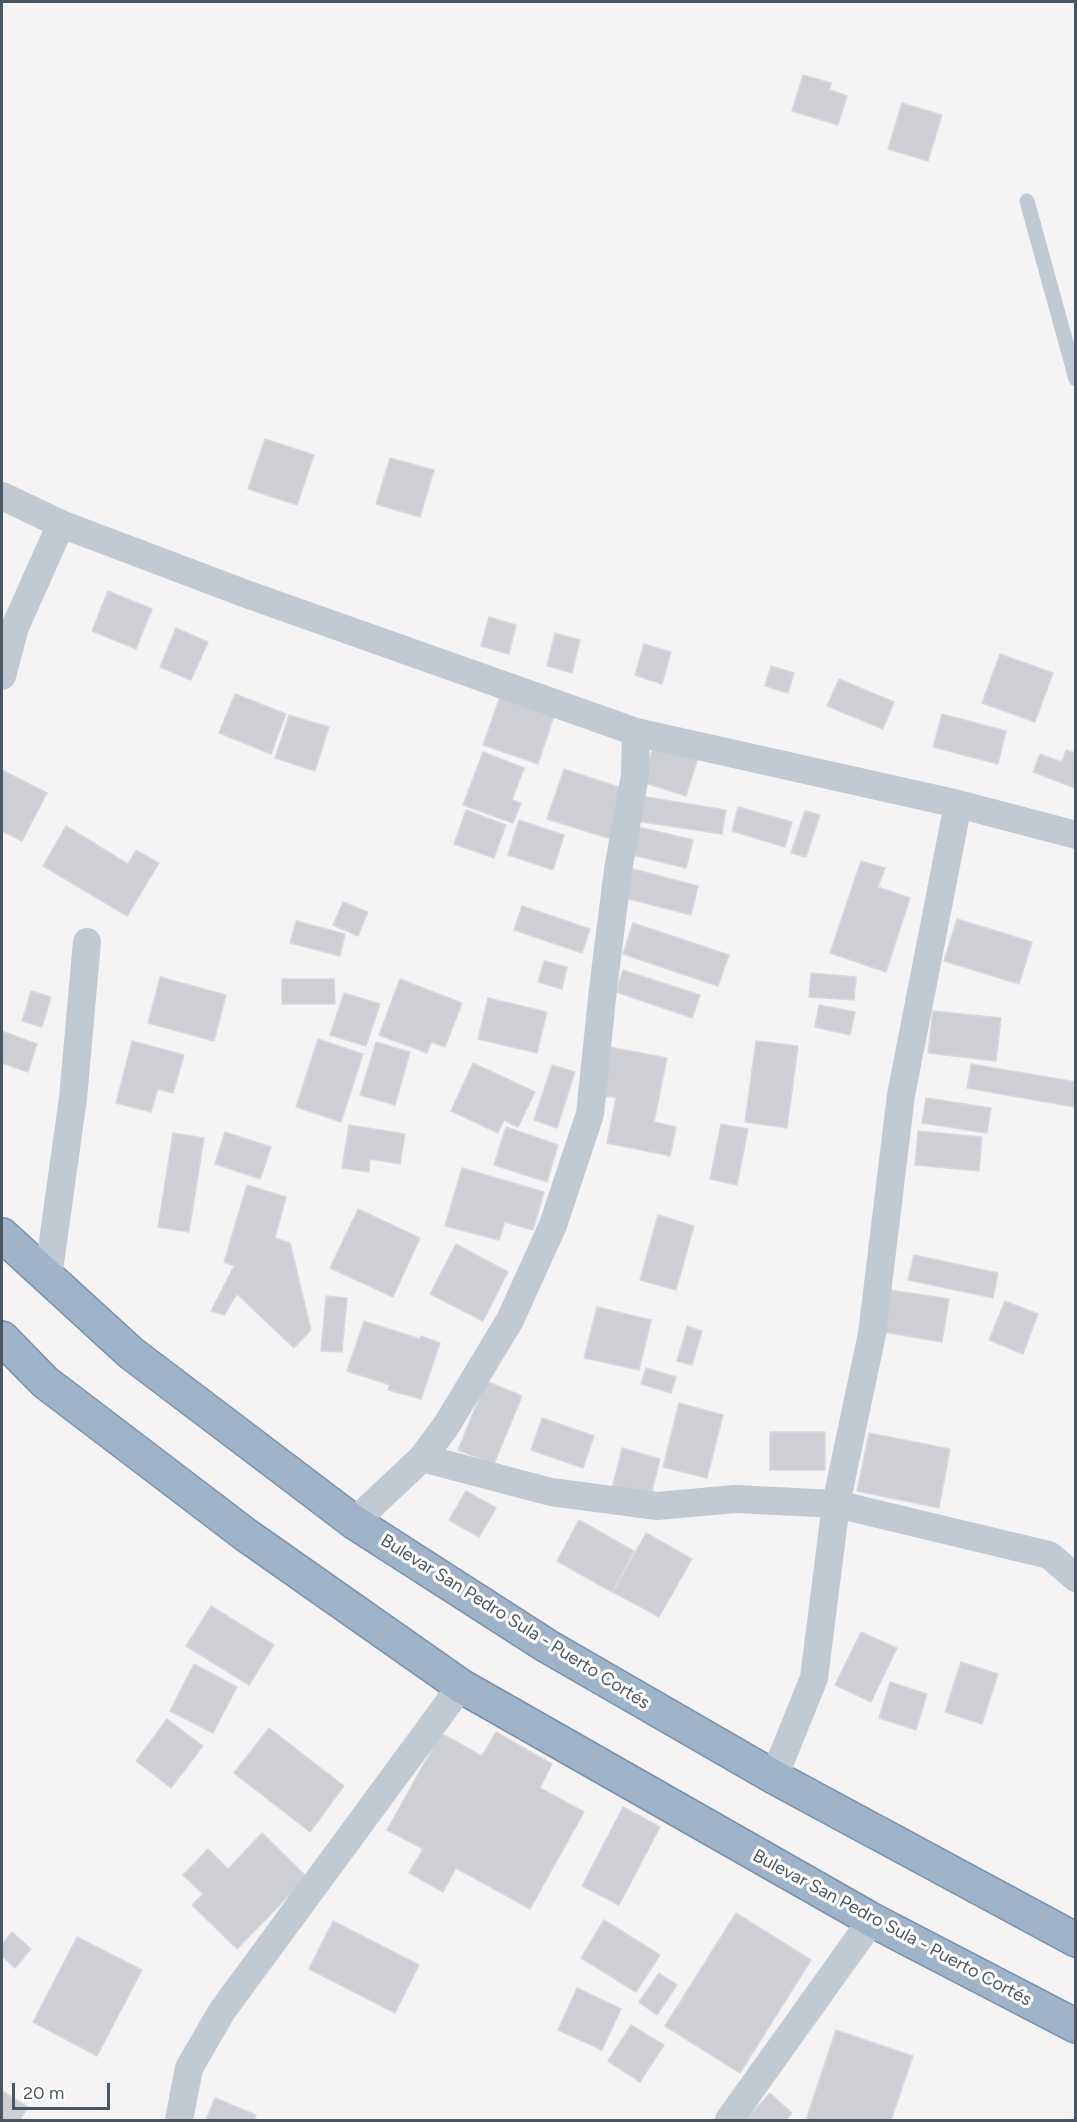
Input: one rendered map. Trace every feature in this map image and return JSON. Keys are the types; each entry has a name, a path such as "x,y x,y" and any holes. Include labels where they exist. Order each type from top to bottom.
{"highway":[{"name":"Bulevar San Pedro Sula - Puerto Cortés","path":"2,1235 131,1353 354,1522 547,1646 774,1777 1076,1940"},
{"name":"Bulevar San Pedro Sula - Puerto Cortés","path":"2,1338 45,1382 246,1535 461,1686 872,1920 1076,2026"}],"street":[{"path":"2,496 61,525 249,595 636,732 958,804 1076,835"},
{"path":"2,676 15,627 61,525"},
{"path":"354,1522 422,1458 446,1426 510,1320 553,1225 590,1114 617,880 635,775 636,732"},
{"path":"774,1777 814,1678 837,1504 872,1334 902,1095 958,804"},
{"path":"48,1277 73,1098 87,942"},
{"path":"422,1458 551,1492 657,1506 735,1499 837,1504 1049,1555 1076,1578"},
{"path":"179,2121 189,2068 222,2011 461,1686"},
{"path":"729,2121 872,1920"}],"lane":[{"path":"1027,201 1076,379"}],"building":[{"path":"803,75 831,83 830,90 847,96 838,125 792,111"},
{"path":"902,103 942,115 928,161 888,149"},
{"path":"265,439 314,455 297,505 248,489"},
{"path":"390,458 434,470 420,517 376,504"},
{"path":"108,591 152,609 136,649 92,631"},
{"path":"489,617 516,625 509,654 481,646"},
{"path":"176,628 208,642 191,680 160,667"},
{"path":"555,633 580,640 572,673 547,666"},
{"path":"644,644 671,652 662,684 635,675"},
{"path":"1000,654 1053,673 1035,722 982,703"},
{"path":"771,666 794,673 788,693 765,686"},
{"path":"839,679 894,702 883,729 827,706"},
{"path":"235,694 286,714 271,754 219,733"},
{"path":"500,697 554,716 538,764 483,745"},
{"path":"942,714 1006,731 998,764 933,747"},
{"path":"289,715 329,727 315,771 275,758"},
{"path":"654,744 698,758 686,796 642,782"},
{"path":"1066,750 1076,753 1075,788 1033,772 1040,754 1062,762"},
{"path":"483,752 524,768 512,800 521,803 513,823 463,805"},
{"path":"564,769 628,790 611,839 547,819"},
{"path":"2,770 47,793 22,841 2,831"},
{"path":"640,796 726,810 722,834 636,821"},
{"path":"738,807 792,822 785,847 732,831"},
{"path":"466,810 506,825 494,858 454,844"},
{"path":"805,811 820,815 806,857 791,853"},
{"path":"519,820 564,835 553,870 508,855"},
{"path":"66,826 128,864 136,850 159,863 127,916 43,866"},
{"path":"639,827 693,840 686,868 632,855"},
{"path":"861,861 885,868 878,887 910,898 886,972 830,953"},
{"path":"629,868 698,886 691,915 621,897"},
{"path":"343,902 368,912 358,936 333,925"},
{"path":"522,906 590,929 582,953 514,930"},
{"path":"957,919 1032,942 1019,984 944,961"},
{"path":"296,921 345,934 340,956 290,943"},
{"path":"633,923 729,955 718,986 623,954"},
{"path":"544,961 567,967 562,989 538,982"},
{"path":"623,970 700,995 692,1018 616,992"},
{"path":"811,973 856,977 854,1000 809,997"},
{"path":"160,977 226,995 214,1041 148,1023"},
{"path":"282,979 334,979 335,1004 282,1004"},
{"path":"400,979 462,1003 445,1047 431,1042 427,1053 379,1035"},
{"path":"31,991 51,997 42,1027 22,1021"},
{"path":"344,993 380,1004 366,1046 330,1035"},
{"path":"488,998 547,1012 537,1053 478,1039"},
{"path":"819,1005 855,1012 850,1035 815,1027"},
{"path":"933,1011 1001,1018 996,1061 928,1053"},
{"path":"2,1031 37,1044 28,1072 2,1063"},
{"path":"318,1039 363,1054 341,1122 296,1107"},
{"path":"132,1041 184,1055 173,1093 158,1089 151,1112 116,1103"},
{"path":"756,1041 798,1046 787,1128 745,1122"},
{"path":"376,1042 410,1052 395,1105 360,1095"},
{"path":"610,1047 667,1058 654,1122 676,1127 670,1156 607,1143 616,1098 601,1095"},
{"path":"473,1063 535,1092 518,1127 504,1120 498,1133 451,1111"},
{"path":"971,1064 1076,1082 1074,1107 967,1088"},
{"path":"552,1065 575,1072 557,1128 534,1120"},
{"path":"926,1098 991,1108 987,1133 922,1123"},
{"path":"721,1124 748,1129 737,1185 710,1179"},
{"path":"349,1125 405,1134 400,1164 370,1159 369,1172 342,1168"},
{"path":"506,1127 558,1145 547,1182 494,1165"},
{"path":"918,1131 982,1137 979,1171 915,1165"},
{"path":"225,1132 271,1147 260,1179 215,1164"},
{"path":"173,1133 204,1138 189,1232 158,1227"},
{"path":"462,1168 544,1192 533,1230 505,1222 499,1240 445,1226"},
{"path":"247,1185 286,1197 275,1238 290,1243 311,1330 294,1348 237,1294 224,1315 211,1311 234,1266 224,1262"},
{"path":"358,1209 420,1238 393,1297 330,1268"},
{"path":"658,1215 694,1226 676,1290 640,1280"},
{"path":"456,1244 508,1272 483,1321 430,1294"},
{"path":"914,1255 998,1273 993,1298 908,1280"},
{"path":"890,1290 949,1299 942,1342 883,1332"},
{"path":"326,1296 347,1298 342,1352 321,1351"},
{"path":"1005,1301 1038,1314 1023,1354 989,1340"},
{"path":"597,1307 651,1320 639,1370 584,1358"},
{"path":"364,1321 440,1343 421,1399 388,1390 390,1385 347,1371"},
{"path":"687,1326 702,1331 692,1365 677,1361"},
{"path":"646,1368 676,1377 671,1393 641,1384"},
{"path":"486,1381 522,1396 494,1464 458,1450"},
{"path":"679,1403 723,1415 707,1478 663,1467"},
{"path":"542,1418 594,1436 583,1468 531,1450"},
{"path":"770,1432 825,1432 825,1470 770,1470"},
{"path":"869,1433 950,1449 939,1508 857,1491"},
{"path":"622,1448 660,1459 650,1499 612,1489"},
{"path":"466,1491 496,1508 479,1537 449,1520"},
{"path":"579,1520 634,1551 612,1592 557,1561"},
{"path":"646,1533 692,1559 659,1617 613,1592"},
{"path":"211,1606 274,1645 249,1685 186,1646"},
{"path":"861,1632 897,1648 871,1702 835,1685"},
{"path":"961,1662 998,1674 982,1724 945,1712"},
{"path":"194,1664 237,1687 213,1733 170,1711"},
{"path":"890,1682 927,1694 916,1730 879,1718"},
{"path":"167,1719 203,1746 171,1788 136,1761"},
{"path":"269,1728 344,1786 310,1832 234,1773"},
{"path":"496,1732 552,1764 540,1788 584,1812 530,1909 456,1868 443,1892 409,1873 423,1849 387,1830 441,1733 482,1756"},
{"path":"623,1807 660,1827 619,1905 582,1886"},
{"path":"262,1833 307,1877 237,1949 192,1905 203,1894 183,1875 208,1849 228,1869"},
{"path":"736,1913 811,1960 740,2073 665,2026"},
{"path":"604,1920 660,1955 636,1992 581,1958"},
{"path":"333,1921 419,1965 395,2013 309,1969"},
{"path":"12,1932 31,1949 15,1968 2,1956 2,1944"},
{"path":"77,1937 142,1970 97,2056 33,2022"},
{"path":"659,1973 677,1985 657,2015 639,2002"},
{"path":"577,1988 621,2009 602,2050 558,2030"},
{"path":"631,2025 664,2045 640,2082 608,2061"},
{"path":"836,2030 913,2056 891,2120 806,2120"},
{"path":"2,2091 28,2107 20,2120 2,2120"},
{"path":"770,2093 792,2113 786,2120 745,2120"},
{"path":"215,2098 256,2115 254,2120 206,2120"}]}
